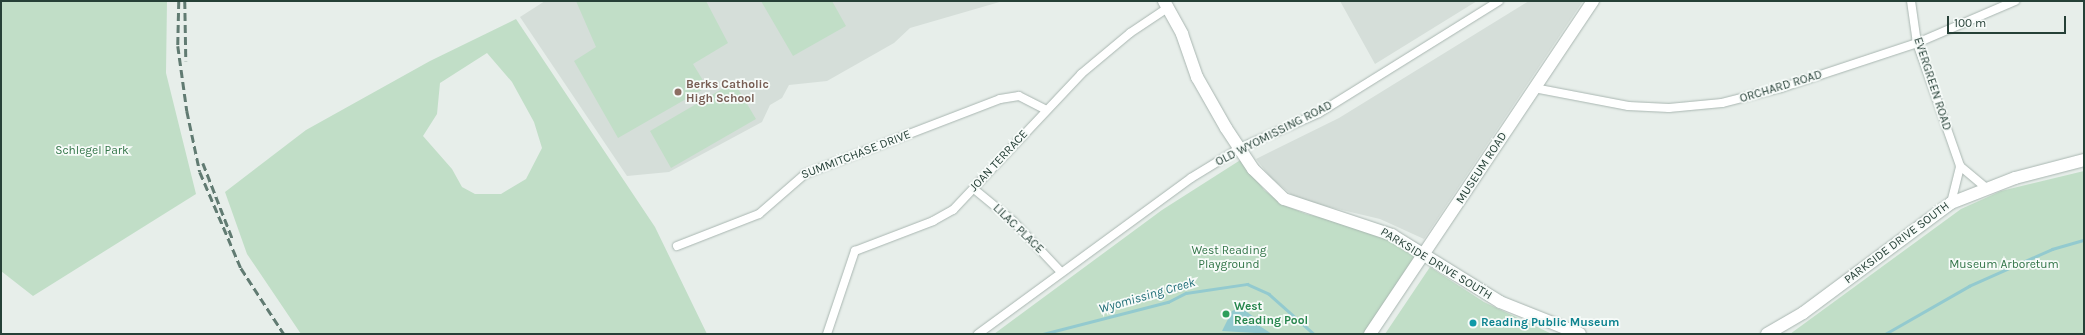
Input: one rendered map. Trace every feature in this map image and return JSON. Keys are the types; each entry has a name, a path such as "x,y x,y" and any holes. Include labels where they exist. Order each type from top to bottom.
{"street":[{"name":"OLD WYOMISSING ROAD","path":"978,334 1151,204 1240,148 1319,113 1499,1"},
{"name":"MUSEUM ROAD","path":"1370,334 1426,255 1534,88 1593,1"},
{"name":"EVERGREEN ROAD","path":"1911,1 1917,43 1960,166"},
{"name":"ORCHARD ROAD","path":"1534,88 1628,106 1695,106 1744,99 1917,43 2015,1"},
{"name":"PARKSIDE DRIVE SOUTH","path":"1167,4 1197,77 1253,169 1284,199 1306,209 1374,227 1426,255 1506,305 1580,334"},
{"name":"JOAN TERRACE","path":"827,334 855,251 939,218 974,189 1046,110 1108,50 1167,4"},
{"name":"SUMMITCHASE DRIVE","path":"677,246 759,214 804,174 1000,99 1019,96 1046,110"},
{"name":"PARKSIDE DRIVE SOUTH","path":"1767,334 1803,313 1951,202 1986,188 2084,160"},
{"path":"1951,202 1960,166 1986,188"},
{"name":"LILAC PLACE","path":"974,189 1013,221 1060,272"}],"shaded area":[{"name":"Berks Catholic High School","path":"545,1 1003,1 910,28 894,43 827,81 789,85 782,98 770,105 762,122 669,172 627,176 520,17"},
{"path":"1340,1 1477,1 1375,64"},
{"path":"1529,1 1583,1 1424,239 1380,219 1308,202 1292,195 1271,178 1256,159 1339,118"}],"green space":[{"name":"Schlegel Park","path":"1,1 167,1 166,73 196,194 33,296 1,271"},
{"path":"576,1 706,1 728,43 693,64 707,87 618,138 574,61 596,47"},
{"path":"761,1 832,1 846,26 793,56"},
{"path":"516,19 655,227 707,334 301,334 247,254 225,192 306,130 430,61","holes":["487,53 512,82 534,122 542,148 526,179 501,194 475,194 462,187 452,169 423,136 437,114 440,83"]},
{"path":"734,82 756,119 671,168 650,131"},
{"name":"West Reading Playground","path":"1242,159 1264,190 1284,205 1306,214 1376,230 1415,256 1363,334 994,334 1162,210"},
{"name":"Museum Arboretum","path":"2084,171 2084,334 1790,334 1961,209 2001,191"},
{"path":"1430,267 1484,302 1552,334 1385,334"}],"water":[{"path":"1240,307 1254,317 1252,321 1272,334 1222,331 1232,311"}],"waterway":[{"name":"Wyomissing Creek","path":"1885,334 1969,286 2052,249 2084,240"},
{"name":"Wyomissing Creek","path":"1043,334 1168,302 1186,293 1247,284 1269,294 1314,334"}],"railway":[{"path":"179,1 178,46 187,111 200,172 241,268 284,334"},
{"path":"185,1 186,61"},
{"path":"203,163 233,240"}],"place":[{"name":"Berks Catholic High School","path":"678,92"},
{"name":"West Reading Pool","path":"1226,314"},
{"name":"Reading Public Museum","path":"1473,323"}]}
